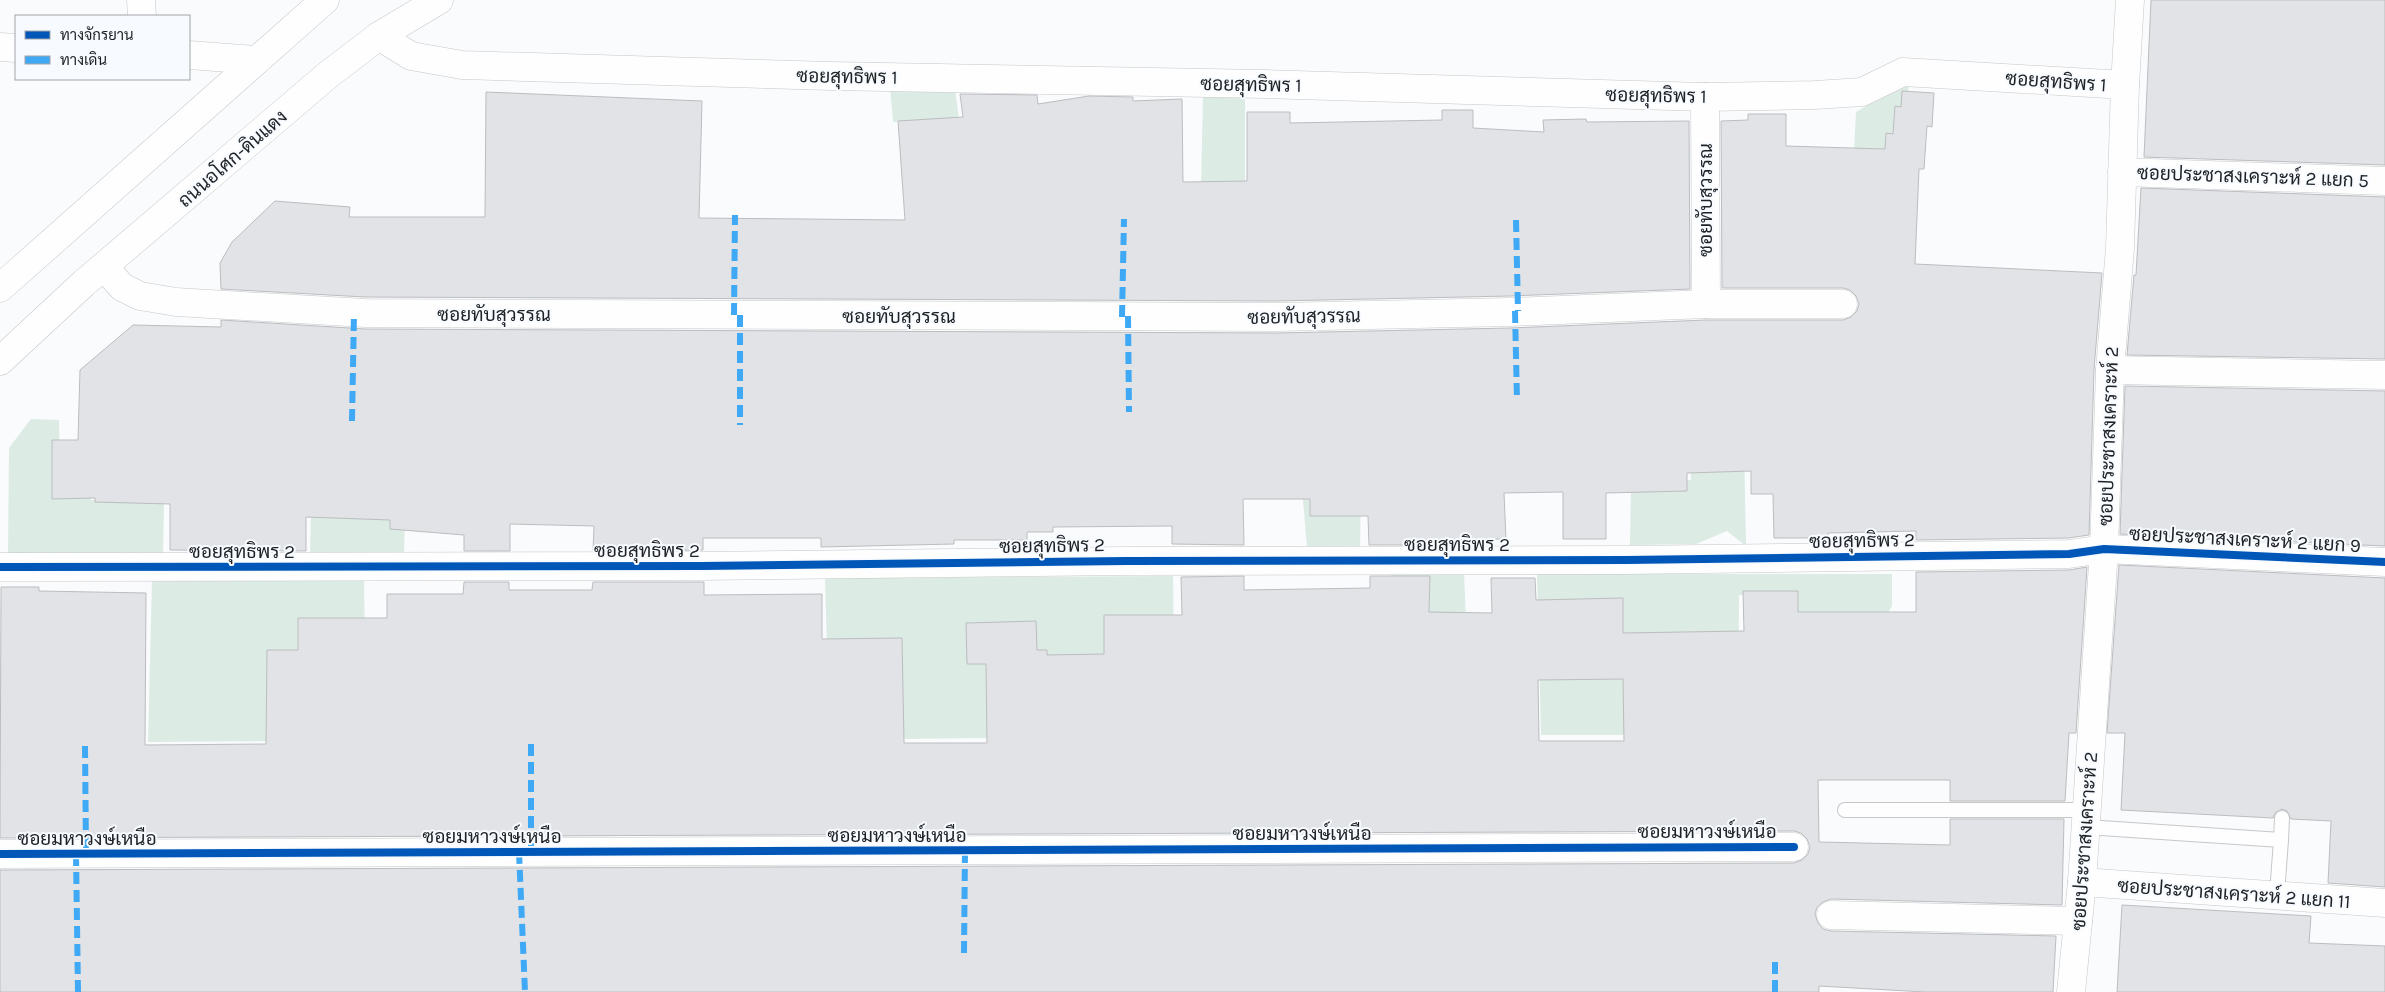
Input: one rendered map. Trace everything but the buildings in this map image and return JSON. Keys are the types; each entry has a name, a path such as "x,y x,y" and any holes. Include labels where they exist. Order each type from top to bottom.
{"street":[{"path":"141,0 142,15"},
{"path":"0,288 325,0"},
{"path":"380,30 408,0"},
{"name":"ถนนอโศก-ดินแดง","path":"0,361 104,267 380,30 439,0"},
{"name":"ซอยประชาสงเคราะห์ 2","path":"2071,992 2082,882 2104,549 2110,370 2120,248 2125,85 2130,0"},
{"name":"ซอยสุทธิพร 1","path":"380,30 411,56 462,65 831,76 1264,84 1705,97 1815,95 1862,92 1903,72 2125,85"},
{"path":"0,47 15,48"},
{"path":"190,55 256,60"},
{"name":"ซอยทับสุวรรณ","path":"1705,97 1706,304"},
{"name":"ซอยประชาสงเคราะห์ 2 แยก 5","path":"2122,172 2385,181"},
{"name":"ซอยทับสุวรรณ","path":"104,267 122,287 140,296 176,302 365,313 1276,317 1510,312 1706,304 1843,304"},
{"name":"ถนนอโศก-ดินแดง","path":"0,374 35,328"},
{"path":"2110,370 2385,375"},
{"name":"ซอยประชาสงเคราะห์ 2 แยก 9","path":"2104,549 2385,562"},
{"name":"ซอยสุทธิพร 2","path":"0,566 317,568 1126,561 1626,560 2069,554 2104,549"},
{"name":"ซอยมหาวงษ์เหนือ","path":"0,854 1794,847"},
{"name":"ซอยประชาสงเคราะห์ 2 แยก 11","path":"2082,882 2277,894 2385,903"},
{"path":"1831,914 2078,921"}],"lane":[{"path":"1845,810 2086,818 2281,840"},
{"path":"2277,894 2282,818"}],"shaded area":[{"path":"1899,86 1909,86 1889,195 1852,191 1856,112"},
{"path":"890,87 955,88 959,120 893,122"},
{"path":"1245,96 1245,187 1201,189 1203,97"},
{"path":"1743,392 1746,546 1727,531 1696,544 1630,545 1631,484 1691,480 1690,394"},
{"path":"31,419 59,420 60,493 91,493 91,500 164,501 163,555 8,557 9,448"},
{"path":"1361,484 1360,548 1307,547 1302,488"},
{"path":"311,511 405,514 404,554 310,556"},
{"path":"1391,574 1464,574 1467,645 1389,634"},
{"path":"1537,574 1892,574 1892,606 1872,640 1794,617 1792,596 1739,595 1738,697 1629,735 1541,735"},
{"path":"1173,576 1174,653 991,704 987,738 897,739 827,651 825,578"},
{"path":"152,580 364,581 365,650 273,741 148,742"}],"marked path":[{"path":"734,315 735,215"},
{"path":"1122,317 1124,219"},
{"path":"1516,220 1518,311"},
{"path":"1515,311 1517,400"},
{"path":"352,421 354,313"},
{"path":"740,315 740,425"},
{"path":"1128,316 1129,412"},
{"path":"531,744 531,852"},
{"path":"85,746 86,854"},
{"path":"964,953 965,850"},
{"path":"519,852 525,992"},
{"path":"76,854 78,992"},
{"path":"1775,957 1775,992"}],"cycle path":[{"path":"0,567 701,566 1126,561 1626,560 2069,554 2104,549 2385,562"},
{"path":"0,854 1794,847"}]}
